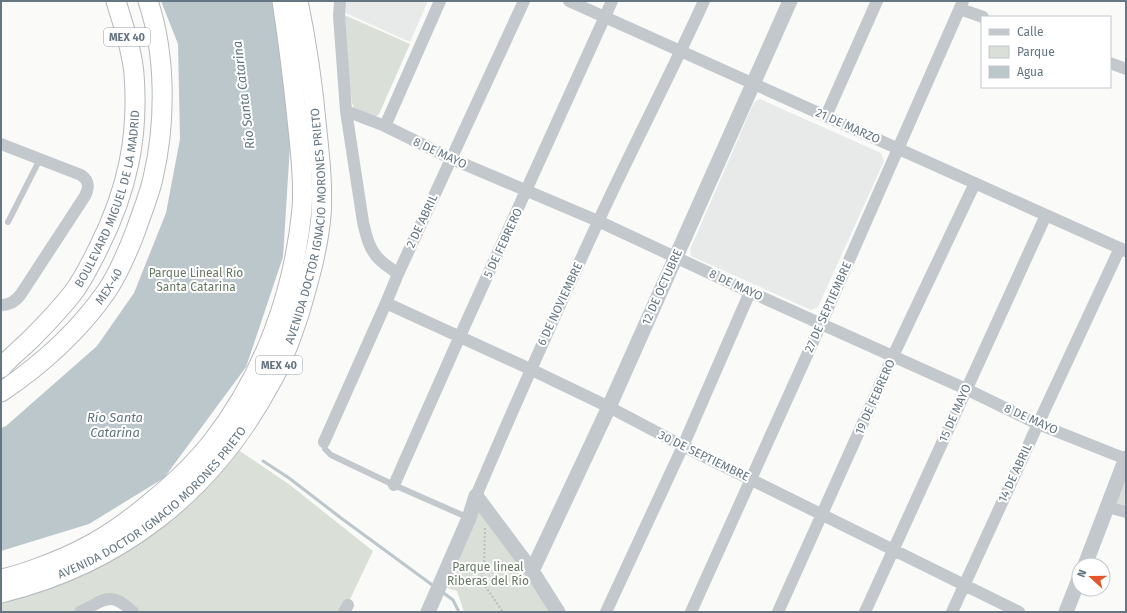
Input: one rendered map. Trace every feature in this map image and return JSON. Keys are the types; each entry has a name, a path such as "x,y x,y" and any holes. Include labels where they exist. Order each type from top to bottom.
{"highway":[{"name":"BOULEVARD MIGUEL DE LA MADRID","path":"1,368 32,338 72,294 91,262 118,204 127,174 132,146 134,74 128,40 116,1"},
{"name":"MEX-40","path":"1,392 19,380 61,344 85,320 106,291 122,264 147,199 159,144 162,80 158,44 152,12 148,1"},
{"name":"AVENIDA DOCTOR IGNACIO MORONES PRIETO","path":"1,579 60,560 94,544 127,522 156,499 184,473 212,443 235,410 253,378 283,306 296,252 302,207 302,162 291,63 282,1"},
{"name":"AVENIDA DOCTOR IGNACIO MORONES PRIETO","path":"1,593 22,588 57,576 94,560 130,539 163,516 196,486 224,455 249,421 271,383 292,334 309,283 317,248 320,217 321,186 314,98 298,1"}],"street":[{"path":"340,1 340,24 346,111 363,222 372,251 379,259 398,274"},
{"path":"385,126 440,1"},
{"name":"2 DE ABRIL","path":"324,442 398,274 524,1"},
{"name":"21 DE MARZO","path":"569,1 681,50 753,84 1123,250"},
{"name":"5 DE FEBRERO","path":"394,485 612,1"},
{"name":"6 DE NOVIEMBRE","path":"428,612 469,518 476,496 530,369 598,221 704,1"},
{"name":"12 DE OCTUBRE","path":"532,571 609,407 790,1"},
{"path":"826,116 877,1"},
{"path":"961,5 981,16"},
{"name":"27 DE SEPTIEMBRE","path":"691,612 899,149 961,5"},
{"path":"1111,63 1126,69"},
{"name":"8 DE MAYO","path":"346,111 385,126 452,159 598,221 750,292 966,389 1038,424 1126,458"},
{"path":"1,144 81,175 89,184 85,196 21,294 16,300 2,305"},
{"name":"19 DE FEBRERO","path":"778,612 893,356 975,183"},
{"name":"15 DE MAYO","path":"865,612 1046,215"},
{"name":"14 DE ABRIL","path":"952,612 1038,424 1123,250"},
{"path":"606,612 683,446 750,292"},
{"name":"30 DE SEPTIEMBRE","path":"386,303 460,336 609,407 683,446 1020,612"},
{"path":"1088,557 1126,458"},
{"path":"476,496 532,571 558,612"},
{"path":"1108,507 1126,512"},
{"path":"1066,612 1072,597"},
{"path":"80,612 95,608 103,600 110,598 120,602 133,612"}],"lane":[{"path":"8,222 40,159"},
{"path":"324,442 326,449 331,455 469,518"}],"path":[{"path":"489,514 484,533 484,570 481,580 503,612"}],"shaded area":[{"path":"342,1 428,1 410,42 341,11"},
{"path":"760,99 881,153 884,161 818,307 811,310 691,256 690,250 754,102"}],"green space":[{"path":"340,13 410,44 379,114 375,117 354,108 352,103"},
{"path":"231,445 290,485 373,551 344,612 133,612 109,598 80,612 1,612 1,592"},
{"path":"1126,470 1126,506 1113,502"},
{"name":"Parque lineal Riberas del Río","path":"476,496 558,612 464,612 457,591 439,585"}],"water":[{"name":"Río Santa Catarina","path":"161,1 272,1 292,113 283,257 246,367 164,478 89,524 1,551 1,428 6,426 97,346 134,293 166,213 180,139 178,44"}],"waterway":[{"path":"263,461 289,478 435,587"},
{"path":"441,591 453,600 459,612"}],"park label":[{"name":"Parque Lineal Río Santa Catarina","path":"196,280"}]}
